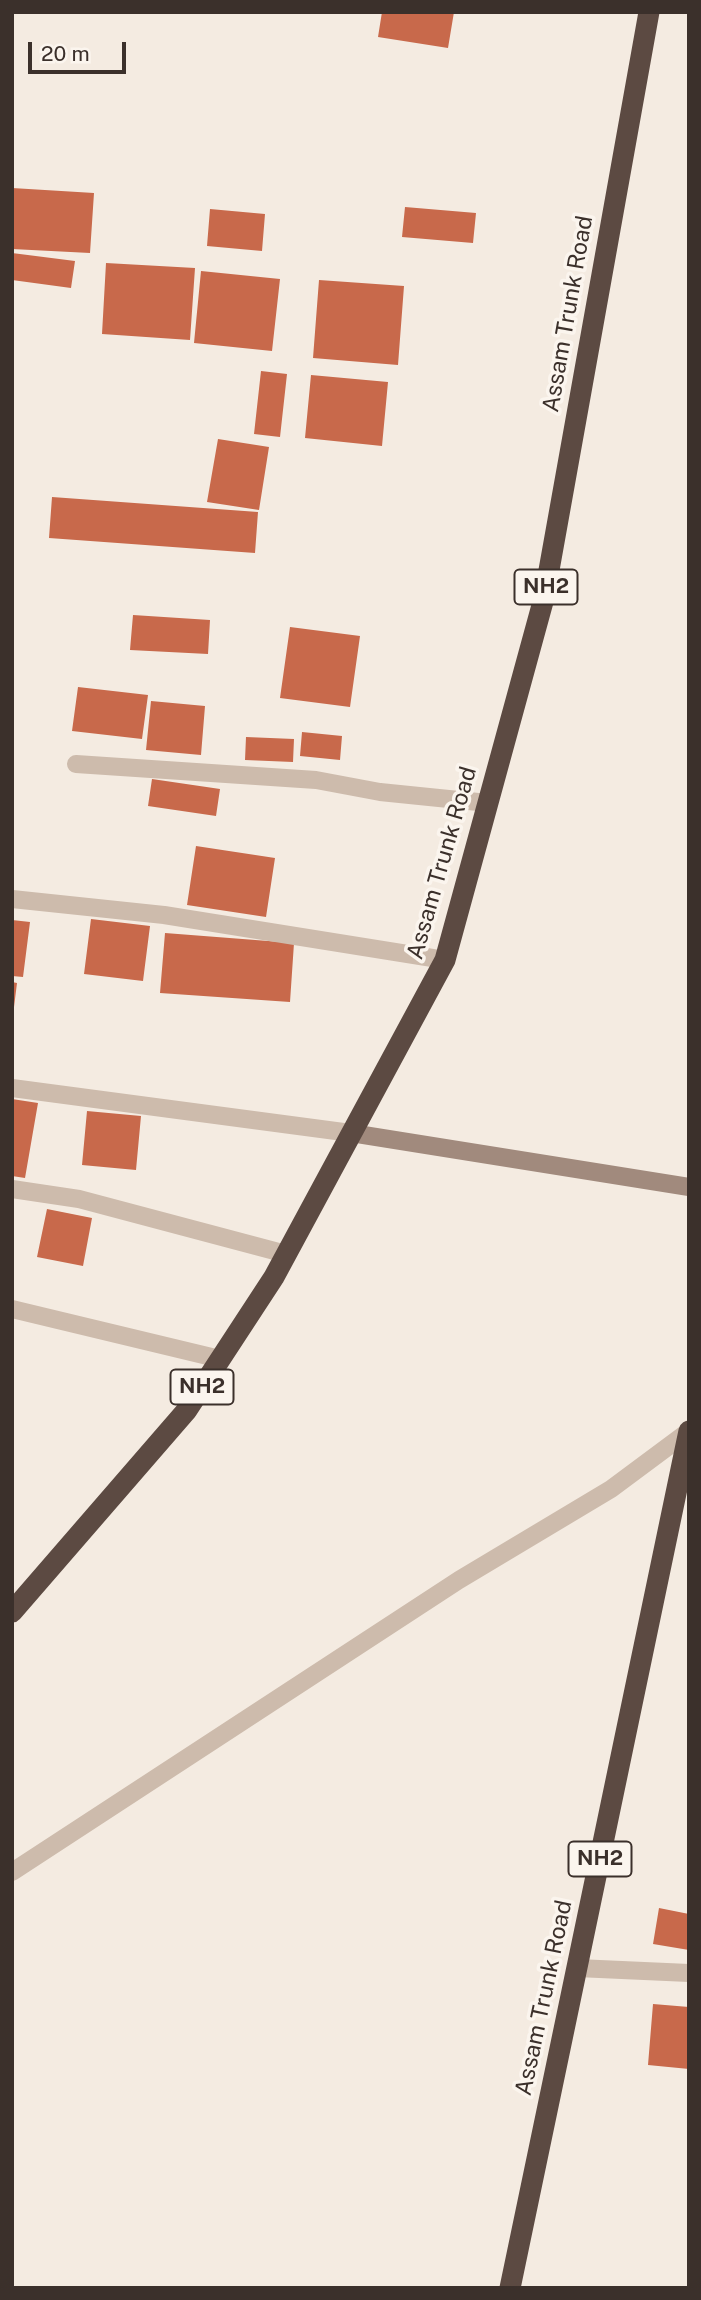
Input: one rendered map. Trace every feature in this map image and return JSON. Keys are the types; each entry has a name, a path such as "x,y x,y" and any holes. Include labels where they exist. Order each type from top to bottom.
{"highway":[{"name":"Assam Trunk Road","path":"12,1612 187,1410 274,1277 445,960 544,597 649,12"},
{"name":"Assam Trunk Road","path":"510,2288 689,1431"}],"street":[{"path":"76,764 316,780 380,792 488,803"},
{"path":"12,899 164,915 445,960"},
{"path":"12,1088 351,1133 689,1187"},
{"path":"12,1189 79,1199 286,1254"},
{"path":"12,1309 220,1359"},
{"path":"12,1872 459,1580 611,1489 689,1431"},
{"path":"577,1968 689,1973"}],"building":[{"path":"382,12 454,12 448,48 378,37"},
{"path":"12,188 94,193 90,253 12,249"},
{"path":"405,207 476,213 473,243 402,237"},
{"path":"210,209 265,214 262,251 207,246"},
{"path":"12,253 75,261 71,288 12,280"},
{"path":"106,263 195,268 190,340 102,334"},
{"path":"201,271 280,279 272,351 194,343"},
{"path":"319,280 404,286 398,365 313,358"},
{"path":"261,371 287,374 280,437 254,434"},
{"path":"311,375 388,382 382,446 305,438"},
{"path":"218,439 269,447 259,510 207,502"},
{"path":"52,497 258,512 255,553 49,538"},
{"path":"133,615 210,620 208,654 130,650"},
{"path":"290,627 360,636 350,707 280,698"},
{"path":"78,687 148,695 142,739 72,731"},
{"path":"151,701 205,706 201,755 146,750"},
{"path":"302,732 342,736 340,760 300,756"},
{"path":"246,737 294,739 293,762 245,760"},
{"path":"152,779 220,789 216,816 148,806"},
{"path":"196,846 275,858 266,917 187,905"},
{"path":"91,919 150,926 143,981 84,974"},
{"path":"12,920 30,922 23,977 12,976"},
{"path":"165,933 294,943 290,1002 160,993"},
{"path":"12,982 17,983 14,1007 12,1006"},
{"path":"12,1099 38,1103 25,1178 12,1176"},
{"path":"87,1111 141,1116 136,1170 82,1165"},
{"path":"47,1209 92,1218 83,1266 37,1257"},
{"path":"659,1908 689,1914 689,1950 653,1944"},
{"path":"653,2004 689,2007 689,2069 648,2065"}]}
